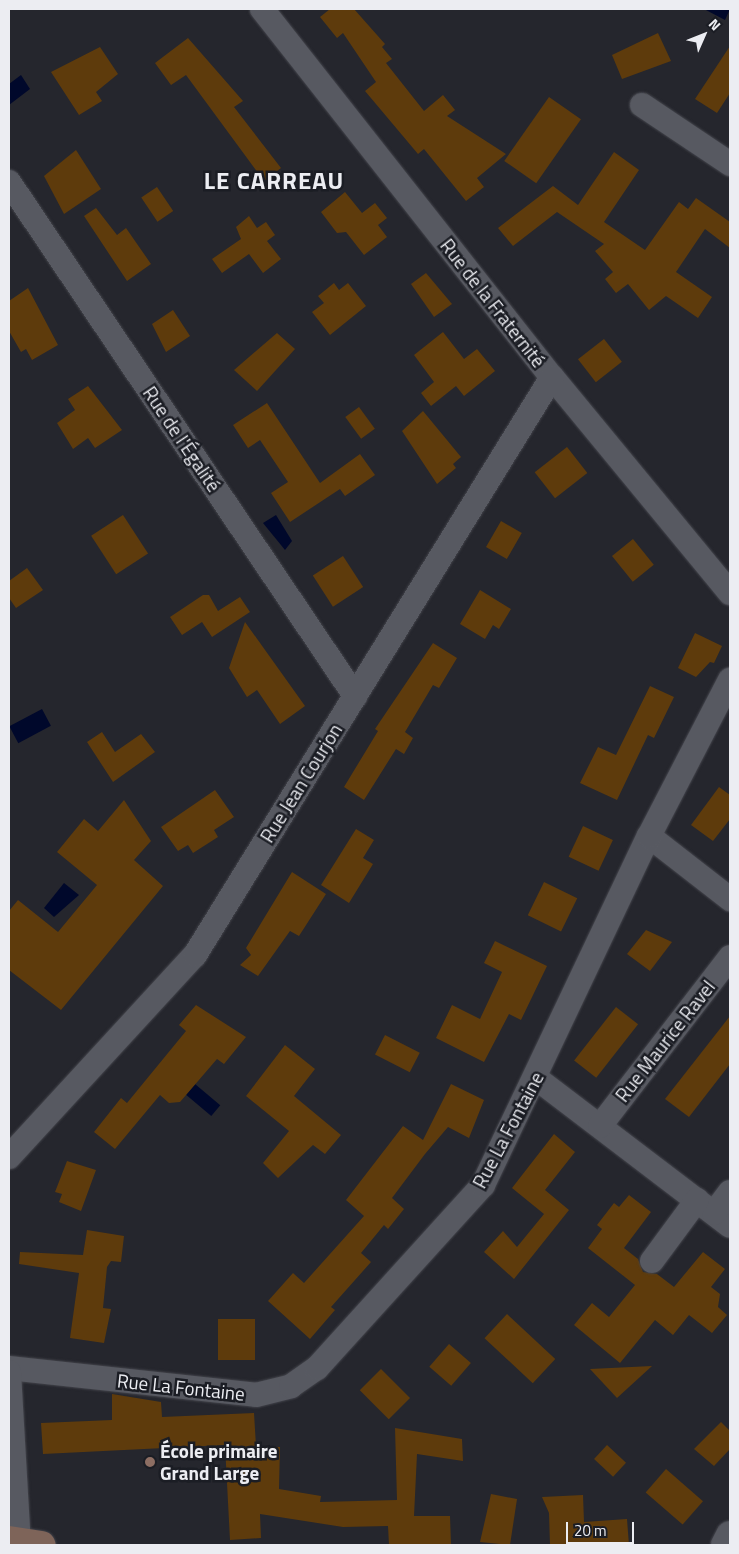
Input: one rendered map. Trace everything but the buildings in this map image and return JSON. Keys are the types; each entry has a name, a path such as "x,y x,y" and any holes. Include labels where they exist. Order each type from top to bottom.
{"street":[{"name":"Rue de la Fraternité","path":"262,9 552,377 730,593"},
{"path":"642,105 730,164"},
{"name":"Rue de l'Égalité","path":"9,182 355,696"},
{"name":"Rue Jean Courjon","path":"9,1157 195,954 552,377"},
{"name":"Rue La Fontaine","path":"9,1368 256,1395 291,1386 316,1368 483,1185 536,1078 649,836 730,680"},
{"path":"649,836 730,899"},
{"name":"Rue Maurice Ravel","path":"600,1126 730,957"},
{"path":"536,1078 714,1213"},
{"path":"652,1261 714,1213 730,1192"},
{"path":"9,1372 22,1543"},
{"path":"725,1545 730,1535"}],"water":[{"path":"704,9 730,9 725,20"},
{"path":"21,75 30,89 9,105 9,84"},
{"path":"276,515 292,541 285,550 263,523"},
{"path":"42,709 51,726 18,743 9,726"},
{"path":"64,883 79,895 54,917 44,908"},
{"path":"195,1084 220,1105 211,1116 186,1095"}],"place":[{"name":"École primaire Grand Large","path":"150,1462"}],"district":[{"name":"LE CARREAU","path":"274,181"}]}
